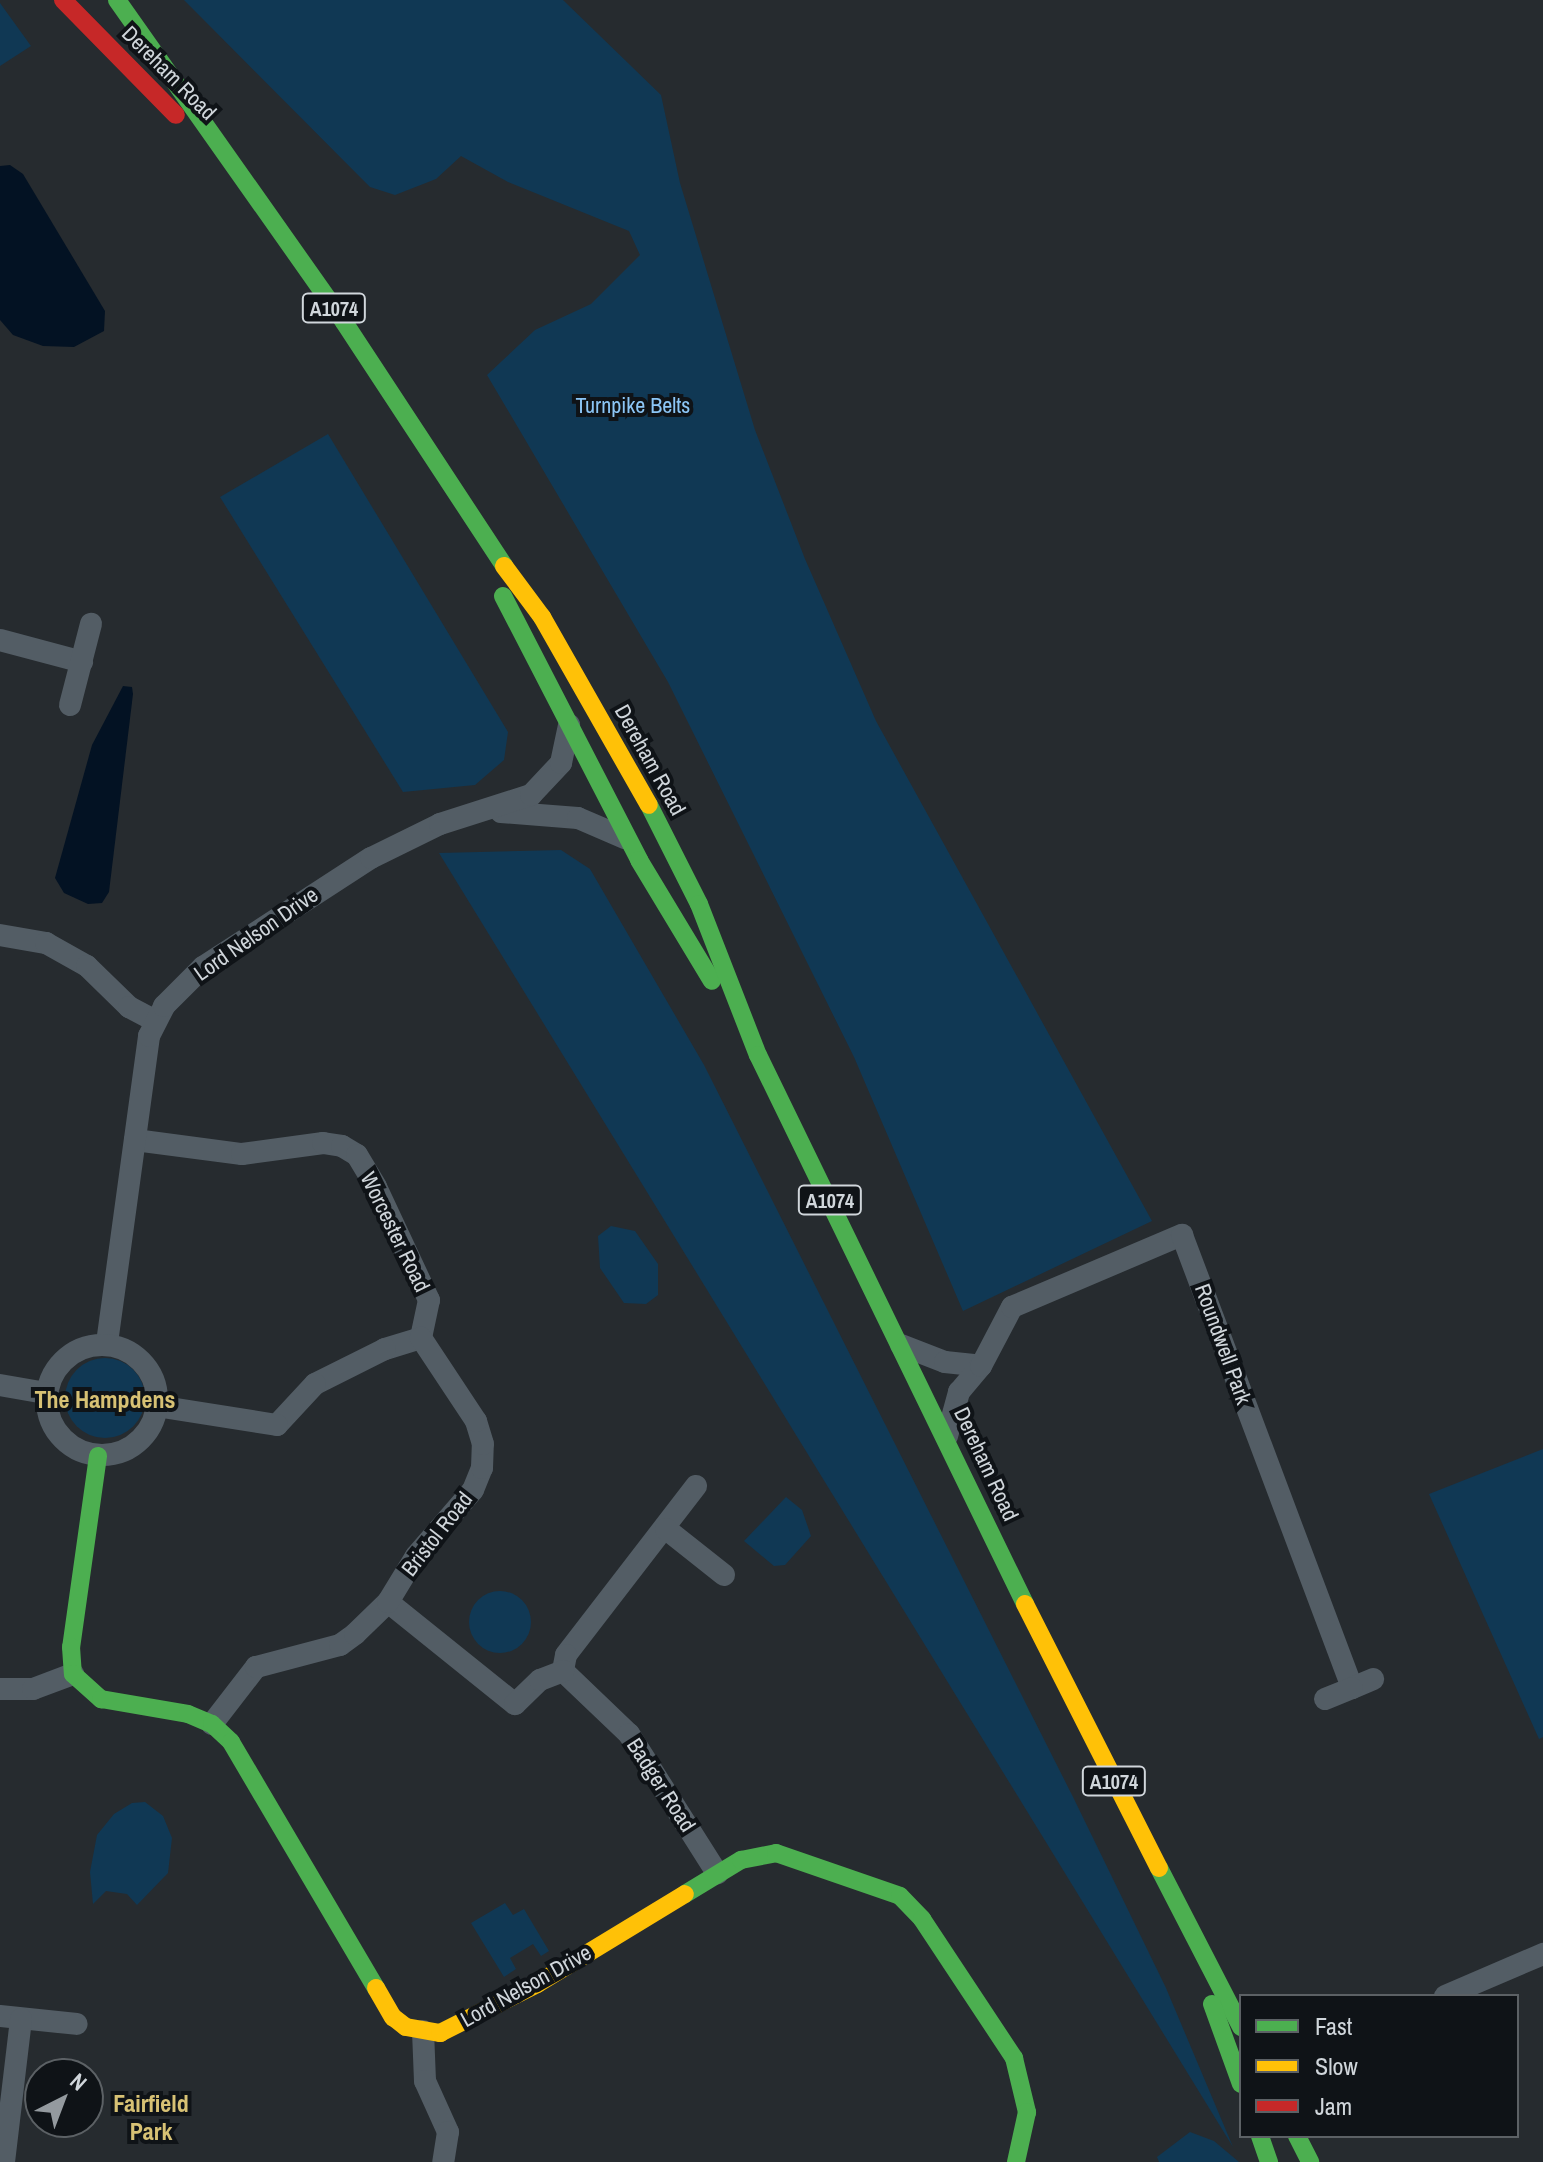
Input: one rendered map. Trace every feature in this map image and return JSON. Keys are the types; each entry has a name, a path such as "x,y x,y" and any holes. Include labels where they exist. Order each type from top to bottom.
{"main road":[{"name":"Dereham Road","path":"63,0 241,179"},
{"name":"Dereham Road","path":"117,0 344,322 463,509 542,617 657,820 699,904 758,1055 947,1436 1056,1668 1239,2023"},
{"name":"Dereham Road","path":"463,509 569,725 677,928 758,1055"},
{"path":"98,1456 71,1647 73,1674 101,1699 188,1714 212,1724 231,1742 269,1802 380,2000 399,2022 423,2031"},
{"name":"Lord Nelson Drive","path":"423,2031 440,2033 537,1984 741,1860 776,1853 900,1896 938,1941 1014,2058 1025,2087 1027,2112 1016,2162"},
{"name":"Dereham Road","path":"1173,1893 1239,2078"},
{"path":"1261,2138 1269,2162"},
{"path":"1298,2138 1310,2162"}],"street":[{"path":"70,705 91,624"},
{"path":"0,640 82,662"},
{"name":"Lord Nelson Drive","path":"155,1021 203,967 371,858 440,824 493,811 531,795 551,778 561,763 569,725"},
{"name":"Lord Nelson Drive","path":"493,811 578,818 630,841"},
{"path":"0,935 46,943 87,966 129,1007 155,1021 107,1343"},
{"name":"Worcester Road","path":"135,1140 242,1154 323,1143 357,1155 425,1288 429,1300 421,1338"},
{"name":"Roundwell Park","path":"947,1436 959,1392 981,1366 1012,1307 1023,1299 1182,1235 1352,1688"},
{"path":"157,1406 277,1425 315,1384 385,1349 421,1338"},
{"name":"Bristol Road","path":"212,1724 256,1667 340,1645 388,1602 416,1556 473,1490 482,1468 483,1444 476,1421 421,1338"},
{"path":"107,1343 135,1354 153,1377 157,1406 147,1433 126,1451 98,1456 70,1446 50,1423 46,1393 56,1366 78,1348 107,1343"},
{"path":"901,1345 945,1362 981,1366"},
{"path":"0,1385 46,1393"},
{"path":"388,1602 515,1704 540,1680 563,1671 566,1655 666,1529 696,1486"},
{"path":"666,1529 724,1575"},
{"name":"Badger Road","path":"563,1671 629,1734 717,1873"},
{"path":"0,1689 33,1689 73,1674"},
{"path":"1325,1699 1373,1679"},
{"path":"1456,1994 1487,1988 1543,1954"},
{"path":"4,2162 11,2018 77,2024"},
{"path":"423,2031 425,2081 448,2132 443,2162"}],"green space":[{"name":"Turnpike Belts","path":"184,0 563,0 661,95 680,183 755,430 805,559 876,721 1152,1221 963,1311 854,1057 668,682 487,375 535,330 591,304 640,255 629,231 508,182 461,156 436,179 395,195 370,187"},
{"path":"0,3 31,46 0,66"},
{"path":"328,434 508,732 504,760 475,785 403,792 220,497"},
{"path":"561,850 590,869 704,1065 1074,1799 1166,1988 1233,2147 439,853"},
{"path":"611,1226 635,1231 658,1264 658,1295 646,1304 624,1303 600,1268 598,1236"},
{"path":"105,1358 120,1361 133,1370 142,1383 145,1398 142,1413 133,1426 120,1435 105,1438 90,1435 77,1426 68,1413 65,1398 68,1383 77,1370 90,1361"},
{"path":"1543,1449 1543,1737 1539,1739 1429,1494"},
{"path":"786,1497 802,1510 811,1536 785,1565 774,1566 744,1541"},
{"path":"500,1591 522,1600 531,1622 522,1644 500,1653 478,1644 469,1622 478,1600"},
{"path":"145,1802 163,1816 172,1838 168,1873 137,1905 127,1894 106,1891 93,1904 90,1872 97,1835 114,1814 132,1803"},
{"path":"505,1903 513,1915 524,1909 549,1951 541,1956 533,1944 510,1958 516,1969 504,1977 471,1923"},
{"path":"1190,2132 1214,2141 1239,2162 1159,2162 1157,2157"}],"shaded area":[{"path":"10,165 23,174 105,311 104,331 74,347 43,346 13,335 0,320 0,166"},
{"path":"123,686 132,687 133,694 109,892 102,903 88,904 64,893 55,878 92,745"}],"traffic: fast":[{"path":"117,0 344,322 504,566"},
{"path":"503,596 639,860 712,981"},
{"path":"649,805 699,904 758,1055 1025,1604"},
{"path":"98,1456 71,1647 73,1674 101,1699 188,1714 212,1724 231,1742 376,1988"},
{"path":"685,1894 741,1860 776,1853 900,1896 922,1919 1014,2058 1027,2112 1016,2162"},
{"path":"1159,1868 1239,2023"},
{"path":"1212,2004 1239,2078"},
{"path":"1261,2138 1269,2162"},
{"path":"1298,2138 1310,2162"}],"traffic: slow":[{"path":"504,566 542,617 649,805"},
{"path":"1025,1604 1159,1868"},
{"path":"376,1988 393,2017 406,2027 440,2033 537,1984 685,1894"}],"traffic: jam":[{"path":"63,0 176,115"}],"district":[{"name":"The Hampdens","path":"105,1400"},
{"name":"Fairfield Park","path":"151,2118"}]}
